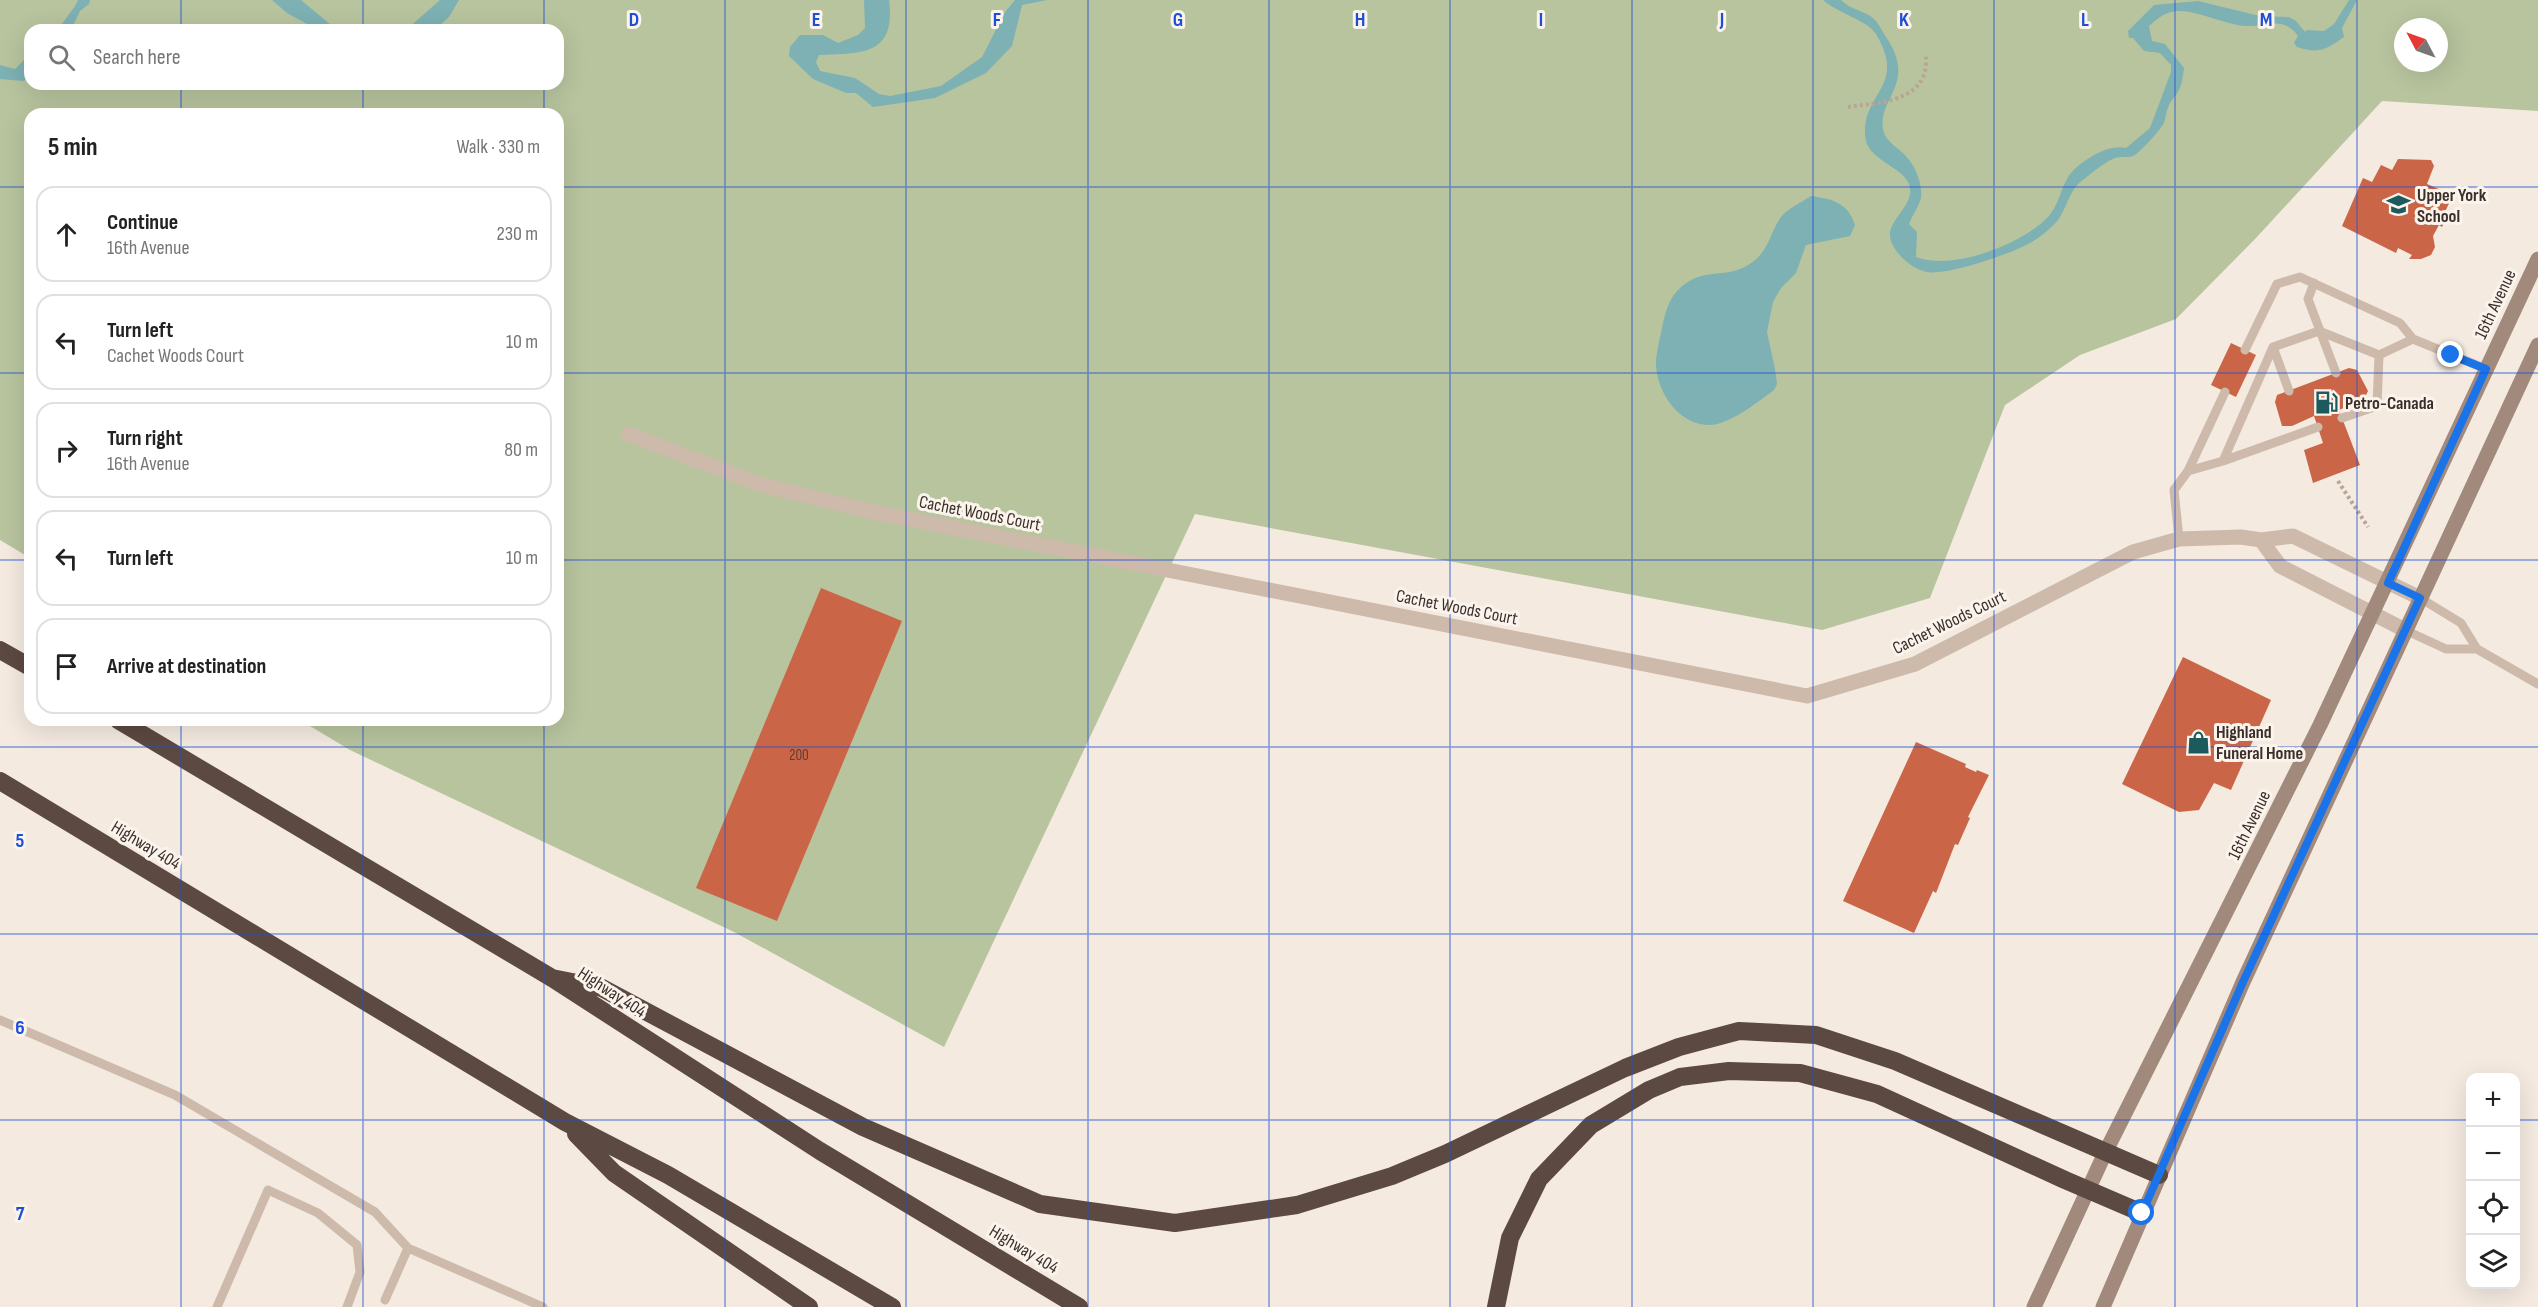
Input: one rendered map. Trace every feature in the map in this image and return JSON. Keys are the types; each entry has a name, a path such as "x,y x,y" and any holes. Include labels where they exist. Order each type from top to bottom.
{"highway":[{"path":"0,650 24,664"},
{"name":"Highway 404","path":"128,726 552,978 820,1151 1079,1307"},
{"name":"Highway 404","path":"0,781 565,1122 669,1175 892,1307"},
{"path":"552,978 602,988 863,1127 1040,1204 1175,1223 1297,1205 1392,1176 1445,1154 1625,1068 1679,1047 1739,1031 1816,1035 1895,1061 2159,1175"},
{"path":"1496,1307 1510,1238 1539,1179 1591,1125 1648,1090 1680,1077 1729,1071 1800,1072 1877,1094 2142,1213"},
{"path":"565,1122 614,1173 809,1307"}],"main road":[{"name":"16th Avenue","path":"2034,1307 2105,1153 2315,736 2538,259"},
{"path":"2103,1307 2243,982 2538,345"}],"street":[{"name":"Cachet Woods Court","path":"628,434 762,485 873,512 1808,696 1915,664 2133,552 2179,539 2241,537 2261,540 2293,536 2420,598"},
{"path":"2261,540 2280,566 2405,630"}],"lane":[{"path":"2245,350 2277,284 2300,277 2400,323 2413,339 2486,369"},
{"path":"2314,283 2308,299 2336,373"},
{"path":"2223,461 2273,346 2319,331 2379,355 2413,339"},
{"path":"2273,346 2289,391"},
{"path":"2342,418 2350,410 2377,405 2379,355"},
{"path":"2179,539 2174,490 2188,471 2225,392"},
{"path":"2300,422 2304,433"},
{"path":"2188,471 2318,428"},
{"path":"2420,598 2461,623 2477,649 2538,684"},
{"path":"2405,630 2446,649 2477,649"},
{"path":"0,1020 175,1095 375,1212 408,1248 543,1307"},
{"path":"217,1307 268,1190 318,1213 357,1245 360,1272 347,1307"},
{"path":"385,1300 408,1248"}],"path":[{"path":"1848,107 1897,98 1912,92 1924,75 1926,56"},
{"path":"2338,480 2368,527"}],"green space":[{"path":"0,0 2538,0 2538,111 2382,101 2256,238 2176,319 2080,355 2005,405 1930,598 1822,630 1195,514 944,1047 734,932 350,750 310,726 564,726 564,108 24,108 24,554 0,540"}],"water":[{"path":"78,0 90,0 89,4 80,11 74,24 62,24 63,22"},
{"path":"272,0 301,0 330,24 307,24 287,13"},
{"path":"440,0 459,0 449,17 441,24 413,24"},
{"path":"864,0 889,0 890,18 887,32 881,41 873,48 862,51 819,55 816,62 820,71 855,78 879,94 890,96 941,86 982,57 1005,12 1015,0 1047,0 1022,5 1012,46 986,73 935,98 873,107 856,93 846,93 813,79 789,56 790,47 800,35 823,35 838,43 858,35 865,28"},
{"path":"1823,0 1841,0 1873,18 1895,54 1898,68 1897,80 1885,111 1884,133 1911,162 1919,180 1921,198 1909,224 1917,232 1916,257 1948,261 1985,253 2035,228 2051,214 2068,177 2079,165 2102,151 2119,147 2126,148 2150,128 2171,72 2171,65 2160,53 2144,51 2133,38 2129,38 2128,31 2154,5 2198,1 2260,16 2289,17 2296,21 2305,32 2307,30 2324,31 2334,24 2349,0 2357,0 2342,28 2344,37 2322,50 2297,47 2294,43 2298,36 2280,24 2238,25 2185,11 2161,16 2149,26 2152,41 2165,44 2184,68 2182,82 2169,105 2164,123 2145,146 2131,157 2117,157 2111,160 2078,184 2058,220 2038,238 1984,261 1951,270 1927,272 1910,265 1893,246 1891,228 1907,202 1910,188 1902,174 1878,158 1872,151 1865,134 1870,108 1886,77 1887,66 1884,52 1872,29"},
{"path":"24,60 24,80 0,79 0,65 15,69"},
{"path":"1811,196 1839,203 1848,212 1855,225 1850,236 1806,245 1796,273 1781,288 1773,302 1767,332 1777,384 1774,390 1733,418 1715,425 1696,423 1686,418 1670,403 1659,382 1657,371 1659,343 1671,300 1677,291 1695,278 1731,272 1755,260 1765,249 1781,217"}],"building":[{"name":"Upper York School","path":"2398,159 2431,160 2434,166 2427,184 2453,195 2443,216 2447,218 2442,227 2439,225 2433,236 2435,247 2431,255 2421,259 2409,259 2412,255 2398,248 2396,253 2342,226 2363,178 2372,182 2381,165 2392,170"},
{"path":"2231,343 2256,355 2236,397 2211,385"},
{"path":"2349,368 2357,370 2368,391 2364,399 2339,410 2360,465 2313,483 2304,450 2323,443 2314,416 2292,426 2282,426 2275,402 2277,395"},
{"path":"821,588 902,621 777,921 696,888"},
{"name":"Highland Funeral Home","path":"2183,657 2271,700 2231,790 2214,783 2199,810 2179,812 2122,784"},
{"path":"1916,742 1966,764 1965,767 1976,772 1977,770 1989,775 1968,817 1970,818 1958,845 1955,844 1936,893 1933,891 1914,933 1843,901"}],"place":[{"name":"Upper York School","path":"2399,205"},
{"name":"Petro-Canada","path":"2327,403"},
{"name":"Highland Funeral Home","path":"2198,742"}],"route":[{"path":"2142,1213 2243,982 2420,598 2388,583 2486,369 2451,355"}]}
